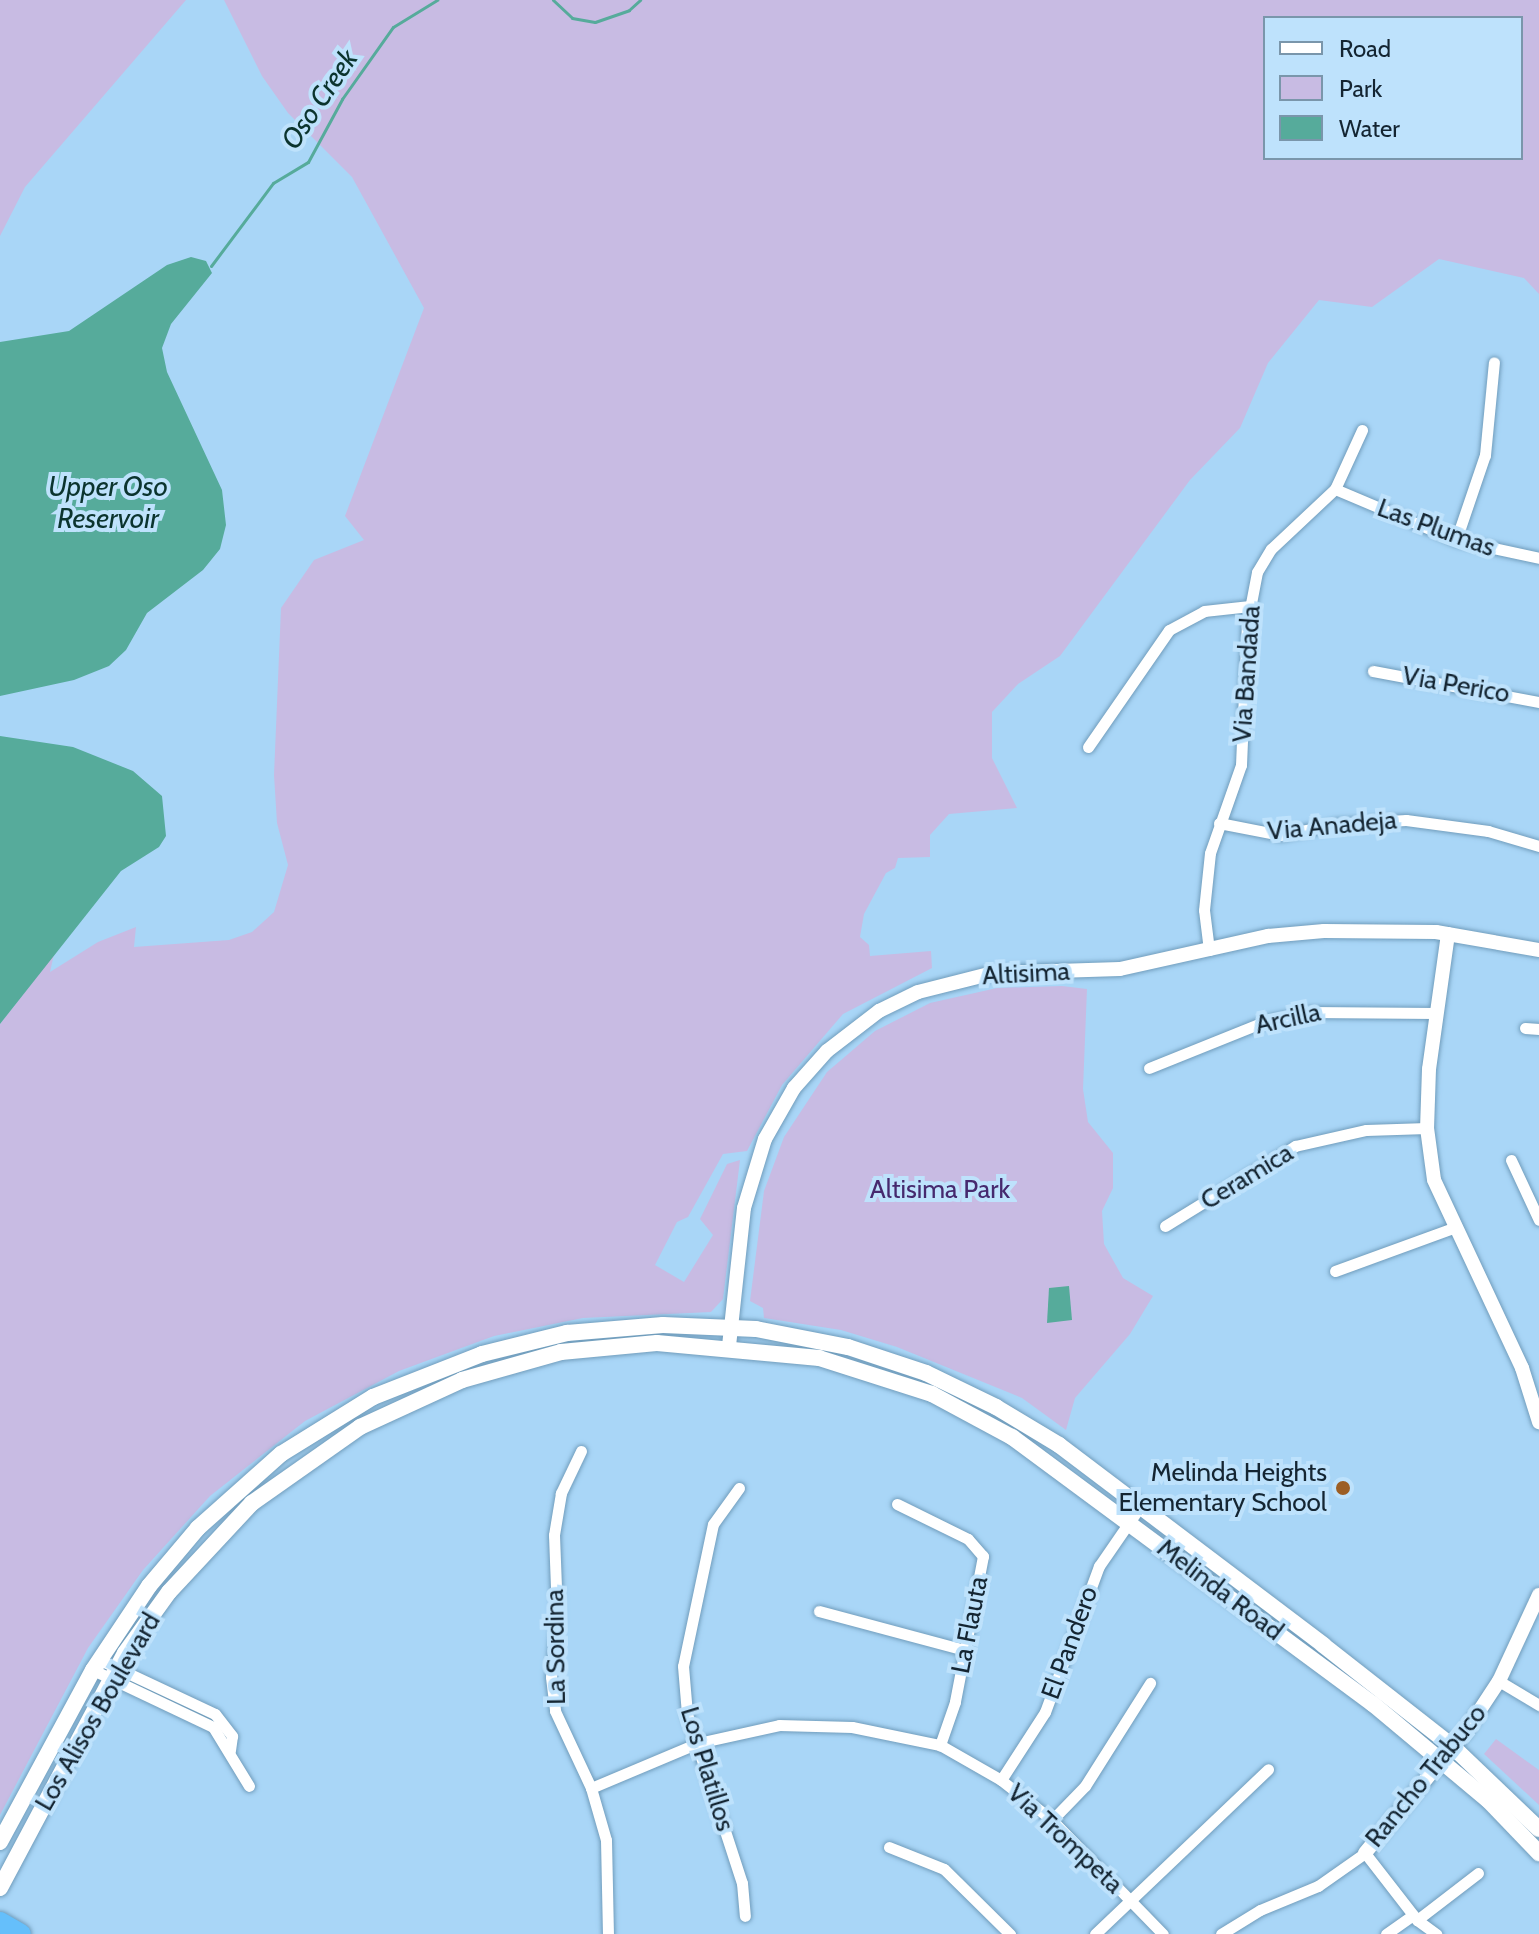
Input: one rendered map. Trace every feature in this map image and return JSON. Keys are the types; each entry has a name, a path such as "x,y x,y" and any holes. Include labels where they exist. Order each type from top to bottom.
{"highway":[{"path":"0,1922 21,1934"}],"main road":[{"name":"Los Alisos Boulevard","path":"0,1842 96,1665 149,1586 198,1528 281,1454 373,1397 457,1363 552,1336 626,1327 732,1327"},
{"name":"Melinda Road","path":"732,1327 848,1347 939,1379 1059,1445 1135,1515"},
{"name":"Los Alisos Boulevard","path":"0,1888 114,1673 169,1592 252,1503 309,1459 401,1404 508,1364 561,1352 657,1343 729,1346"},
{"name":"Melinda Road","path":"729,1346 819,1358 932,1394 1043,1456 1135,1515 1446,1752 1539,1829"},
{"name":"Melinda Road","path":"1446,1752 1539,1853"}],"street":[{"path":"1456,540 1485,455 1494,362"},
{"name":"Via Bandada","path":"1209,950 1204,910 1210,853 1242,753 1250,606 1257,572 1271,549 1335,489 1362,430"},
{"name":"Las Plumas","path":"1335,489 1456,540 1539,558"},
{"path":"1088,747 1169,630 1204,611 1250,606"},
{"name":"Via Perico","path":"1373,671 1539,702"},
{"name":"Via Anadeja","path":"1219,823 1280,835 1337,824 1406,820 1488,831 1539,846"},
{"name":"Altisima","path":"729,1346 744,1208 765,1139 794,1088 849,1032 918,992 959,979 993,973 1120,969 1324,931 1448,934 1539,950"},
{"path":"1448,934 1436,1013 1427,1128 1434,1180 1453,1228 1522,1368 1539,1422"},
{"name":"Arcilla","path":"1149,1068 1238,1031 1310,1012 1436,1013"},
{"path":"1525,1028 1539,1029"},
{"name":"Ceramica","path":"1165,1226 1295,1146 1366,1130 1427,1128"},
{"path":"1511,1160 1539,1220"},
{"path":"1335,1271 1453,1228"},
{"name":"La Sordina","path":"581,1451 561,1493 554,1535 557,1614 551,1677 566,1744 591,1788 606,1840 608,1934"},
{"name":"Los Platillos","path":"739,1488 713,1524 685,1652 687,1714 742,1883 745,1916"},
{"name":"La Flauta","path":"897,1504 968,1539 983,1556 965,1650 940,1745"},
{"name":"El Pandero","path":"1001,1780 1045,1712 1094,1576 1135,1515"},
{"name":"Rancho Trabuco","path":"1221,1934 1260,1910 1318,1886 1365,1853 1499,1681 1538,1603"},
{"path":"819,1611 965,1650"},
{"path":"96,1665 200,1718 230,1751 249,1786"},
{"path":"1499,1681 1539,1705"},
{"path":"1052,1820 1085,1786 1150,1683"},
{"name":"Via Trompeta","path":"591,1788 698,1743 779,1725 815,1723 940,1745 1001,1780 1052,1820 1163,1934"},
{"path":"1095,1934 1268,1769"},
{"path":"889,1847 944,1869 1010,1934"},
{"path":"1365,1853 1415,1917 1436,1934"},
{"path":"1386,1934 1478,1873"}],"green space":[{"path":"0,0 186,0 25,187 0,236"},
{"path":"224,0 1539,0 1539,294 1524,278 1439,259 1372,307 1319,300 1268,363 1240,428 1190,480 1060,656 1018,684 992,712 992,758 1017,808 949,814 930,835 930,857 898,858 895,868 886,873 864,914 860,937 869,945 870,956 931,951 932,968 843,1014 782,1085 747,1151 723,1154 688,1217 677,1222 655,1265 684,1282 713,1235 700,1219 727,1164 740,1160 723,1299 711,1312 583,1318 494,1336 399,1371 305,1421 210,1496 143,1570 88,1648 0,1815 0,1024 54,954 50,972 98,942 136,927 134,947 229,940 252,932 274,912 288,865 277,823 274,775 281,608 314,560 364,540 345,516 424,308 352,177 288,113 262,76"},
{"name":"Altisima Park","path":"1062,986 1087,989 1083,1089 1088,1122 1113,1153 1113,1188 1102,1211 1104,1244 1123,1278 1153,1296 1130,1334 1075,1398 1066,1430 1022,1398 897,1347 841,1330 764,1318 763,1308 750,1301 764,1191 784,1137 827,1072 875,1031 930,1003 997,988"},
{"path":"1496,1739 1539,1770 1539,1805 1484,1754"}],"water":[{"name":"Upper Oso Reservoir","path":"191,257 206,261 212,273 171,324 162,348 167,372 222,490 226,525 220,549 203,570 147,613 126,650 109,666 74,680 0,696 0,342 69,331 167,265"},
{"path":"0,736 73,747 133,771 162,796 166,836 159,847 121,871 0,1024"},
{"path":"1069,1286 1072,1320 1047,1323 1049,1288"}],"waterway":[{"name":"Oso Creek","path":"211,266 273,183 308,162 342,99 393,27 437,0"},
{"name":"Oso Creek","path":"553,0 572,18 595,22 629,10 640,0"}],"place":[{"name":"Melinda Heights Elementary School","path":"1343,1488"}]}
